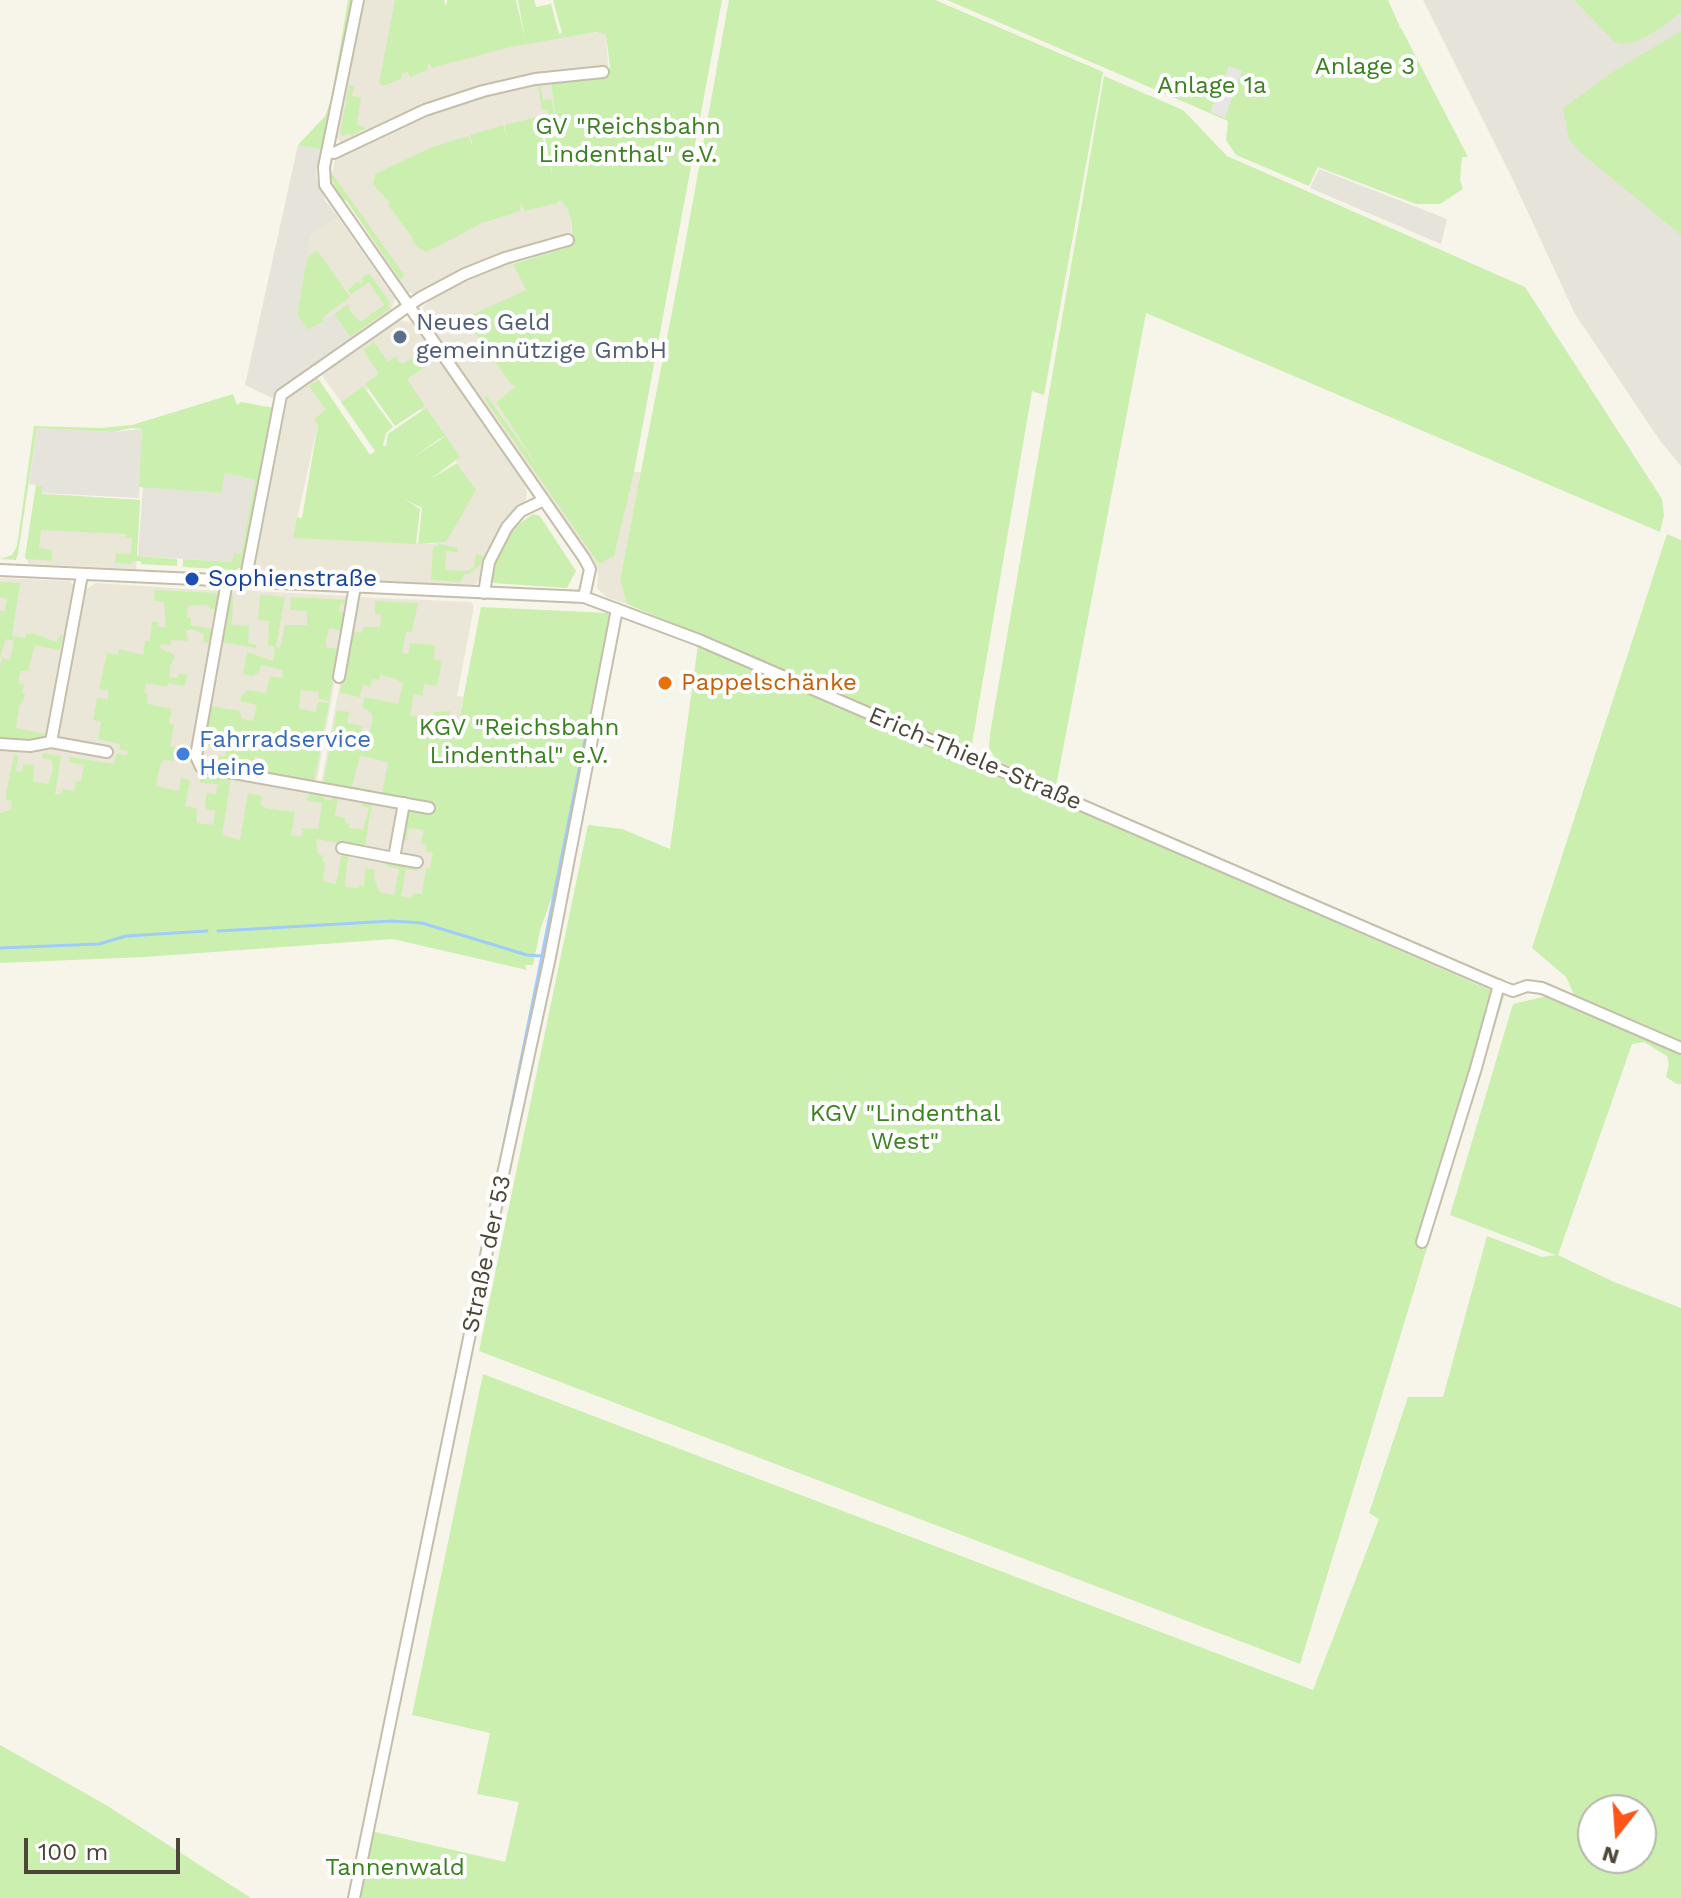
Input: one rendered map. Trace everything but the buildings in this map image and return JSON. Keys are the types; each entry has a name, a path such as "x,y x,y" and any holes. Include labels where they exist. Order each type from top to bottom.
{"street":[{"path":"358,0 324,167 327,188 590,569 584,597"},
{"path":"327,152 334,153 425,110 483,91 535,79 603,72"},
{"path":"245,582 281,395 409,306 465,274 530,249 568,240"},
{"path":"484,593 489,562 507,527 521,511 544,500"},
{"name":"Erich-Thiele-Straße","path":"0,570 584,597 725,651 1513,991 1527,986 1542,988 1681,1048"},
{"path":"51,742 82,575"},
{"path":"227,581 196,756 201,767 429,808"},
{"path":"339,677 355,586"},
{"name":"Straße der 53","path":"354,1898 550,957 617,609"},
{"path":"0,744 30,746 51,742 107,752"},
{"path":"394,858 404,803"},
{"path":"342,848 417,862"},
{"path":"1422,1242 1499,985"}],"shaded area":[{"path":"362,0 411,0 443,60 484,48 606,31 608,66 535,74 475,88 415,108 341,143 336,137"},
{"path":"1423,0 1681,0 1681,466 1661,442 1575,314 1513,180"},
{"path":"1229,66 1242,71 1225,118 1210,112"},
{"path":"550,81 558,127 529,132 506,131 507,139 474,148 470,141 474,203 539,197 560,199 572,223 571,234 484,261 417,295 407,292 346,200 343,201 335,189 331,179 335,160 416,118 480,96"},
{"path":"298,145 324,150 316,170 317,181 325,200 338,217 310,235 297,315 308,330 334,314 351,340 272,398 245,385"},
{"path":"1319,169 1447,219 1441,244 1310,188"},
{"path":"338,217 395,299 390,313 351,340 334,315 308,330 297,315 309,235"},
{"path":"511,260 526,290 537,373 496,402 542,471 641,472 620,578 627,604 606,597 597,588 595,567 425,320 423,307 432,297"},
{"path":"398,320 410,322 417,328 523,481 526,500 503,526 489,549 474,586 260,574 254,565 284,403 317,377 341,412 318,424 293,538 434,544 440,541 476,490 394,371 344,406 321,374"},
{"path":"37,428 113,432 142,429 139,498 42,493 42,486 29,484"},
{"path":"225,473 255,480 241,554 232,562 138,556 143,486 220,493"},
{"path":"35,493 140,500 136,569 29,564 25,557"},
{"path":"0,578 70,581 75,588 48,734 37,742 0,739"},
{"path":"96,583 220,591 193,766 199,770 393,806 398,813 392,846 388,850 341,843 417,867 419,857 405,854 401,849 406,813 411,809 321,784 355,602 358,597 471,602 474,606 457,696 463,697 422,921 15,810 0,813 0,748 54,749 85,590"},
{"path":"236,590 350,596 316,785 205,766 198,757 228,595"}],"green space":[{"path":"348,0 353,0 324,150 298,145 325,116 331,100"},
{"name":"GV \"Reichsbahn Lindenthal\" e.V.","path":"395,0 444,0 446,7 447,0 516,0 525,39 518,0 534,0 536,7 551,4 559,34 562,33 553,0 722,0 634,472 614,556 599,564 484,398 487,396 541,472 496,402 516,387 465,318 526,290 513,264 572,246 572,223 567,208 560,200 525,211 521,202 520,211 482,223 427,252 417,247 388,205 390,203 373,184 375,174 430,148 468,136 473,147 470,135 503,125 507,139 505,125 537,117 553,177 541,119 549,117 547,109 542,110 538,86 541,87 543,100 551,99 557,127 551,84 607,78 610,67 606,34 596,32 510,47 432,68 429,64 428,70 410,77 408,72 403,73 401,79 383,86 379,83"},
{"path":"729,0 935,0 1103,72 1044,395 1032,391 971,750 627,604 620,579"},
{"path":"947,0 1388,0 1400,27 1397,27 1401,28 1468,157 1462,157 1460,180 1463,189 1440,204 1416,204 1318,167 1309,186 1236,155 1226,140 1228,121"},
{"path":"1574,0 1681,0 1681,12 1638,41 1623,44 1615,42"},
{"path":"1681,31 1681,235 1580,152 1569,139 1563,108 1616,70"},
{"path":"1104,76 1183,110 1227,156 1525,287 1662,499 1664,515 1660,532 1146,313 1056,786 996,760 989,748 990,734"},
{"path":"349,85 354,86 352,96 361,98 357,124 366,128 351,136 349,133 343,136 340,134"},
{"path":"331,172 405,276 400,279 346,200 343,201 331,179"},
{"path":"317,250 350,297 308,330 297,315 307,258"},
{"path":"369,273 389,301 390,309 350,337 334,314 348,304 360,322 384,305 369,282 351,294 348,290 358,281 360,284 363,282 361,278"},
{"path":"374,342 388,362 397,356 403,364 418,354 414,348 420,345 432,362 407,379 425,406 395,426 365,384 379,374 363,350"},
{"path":"319,380 370,455 375,451 341,402 363,386 393,427 386,433 383,446 386,446 388,434 426,408 445,435 409,460 446,436 460,457 431,479 457,463 476,490 446,542 418,544 422,508 404,499 420,509 416,544 293,538 297,517 302,518 318,424 314,419 326,410 309,386"},
{"path":"233,394 237,405 241,402 274,408 244,566 235,570 183,567 183,559 232,562 234,553 241,554 255,480 225,473 221,493 139,487 142,429 131,428 113,432 37,428 18,554 16,560 0,559 12,555 17,546 34,426 100,428 132,425"},
{"path":"36,485 42,486 42,494 140,500 137,556 177,559 177,566 141,564 141,561 115,563 116,553 131,554 132,538 126,538 126,534 41,530 39,548 52,550 52,561 27,559"},
{"path":"533,514 540,516 576,571 567,588 494,583 491,575 499,552 513,528"},
{"path":"1667,534 1681,540 1681,1043 1574,995 1566,977 1532,948"},
{"path":"440,544 458,548 457,552 446,551 445,570 468,571 474,567 476,554 483,556 481,564 465,574 460,582 431,580 433,547"},
{"path":"0,582 20,583 12,636 25,638 26,634 35,634 56,642 63,635 60,650 35,645 28,671 20,671 18,683 24,685 22,693 26,694 19,707 16,728 46,734 37,741 0,738 0,667 2,658 10,660 14,641 6,639 0,657 0,611 5,611 7,599 0,598"},
{"name":"KGV \"Reichsbahn Lindenthal\" e.V.","path":"155,590 217,593 218,596 216,609 210,609 205,604 188,606 187,618 191,618 191,625 213,629 210,643 203,642 204,634 192,629 186,631 188,641 171,640 170,645 161,644 160,648 175,655 170,677 177,678 179,673 187,675 185,686 146,683 144,692 147,693 148,704 172,709 169,723 174,725 170,746 176,748 174,761 164,760 160,765 156,786 179,791 181,778 190,780 185,806 196,808 197,823 213,825 215,811 206,809 205,803 207,793 216,794 218,784 200,783 201,773 231,778 222,835 240,840 248,793 262,796 261,805 264,808 295,812 291,835 301,837 303,831 300,828 318,829 322,803 306,800 311,792 324,794 324,799 331,801 333,796 338,797 335,816 345,818 349,828 363,829 369,808 362,806 363,801 372,802 365,847 316,839 318,854 323,856 322,862 325,862 323,881 336,884 342,852 348,853 345,887 364,886 365,868 375,870 374,879 380,892 394,895 399,869 389,867 385,860 417,867 417,871 406,869 401,896 412,898 413,893 422,894 426,868 430,868 433,853 426,851 427,845 421,844 424,830 409,828 406,841 401,840 406,813 414,809 430,812 432,804 382,794 388,762 360,756 352,786 373,790 372,793 323,784 337,710 349,712 347,723 362,726 361,734 369,735 373,717 362,708 364,697 398,704 403,684 380,675 379,680 372,679 370,687 363,685 360,697 340,693 351,631 362,633 363,627 380,627 381,614 375,614 375,601 418,603 412,632 406,632 402,653 408,654 410,643 435,645 434,659 442,661 437,686 424,684 423,696 414,694 410,715 432,720 434,712 450,711 450,724 458,725 481,607 608,613 610,619 557,901 551,899 533,965 525,965 527,970 393,939 144,957 0,963 0,813 10,810 12,801 5,799 14,755 18,756 16,771 22,772 23,764 34,765 33,781 48,784 54,767 52,760 42,758 43,753 61,756 55,795 62,793 63,789 74,791 76,781 81,781 84,765 69,762 70,757 114,764 116,754 127,755 128,751 120,750 120,744 98,739 101,722 93,720 97,698 108,699 109,691 99,689 107,653 118,655 119,649 143,655 145,641 150,641 152,622 158,622 158,627 166,627 164,602 154,601"},
{"path":"233,594 232,625 249,626 248,643 256,645 256,648 222,642"},
{"path":"260,595 285,597 276,646 280,648 285,625 307,625 307,611 290,610 291,597 348,600 347,604 341,603 339,611 345,613 342,631 329,628 326,641 326,647 338,649 329,701 318,699 319,692 301,690 299,709 316,712 318,702 329,703 314,782 262,773 265,759 255,756 252,771 217,765 219,756 226,754 229,737 212,733 210,742 204,738 210,706 240,711 242,719 253,721 257,705 240,701 241,696 247,690 266,693 270,676 282,678 283,670 261,665 259,672 252,676 243,674 247,652 273,661 275,647 268,645 269,621 258,620"},
{"name":"KGV \"Lindenthal West\"","path":"698,645 1504,996 1300,1664 479,1351 588,825 622,829 670,849"},
{"name":"Tannenwald","path":"1547,996 1681,1053 1681,1084 1677,1084 1666,1077 1667,1056 1644,1042 1632,1044 1558,1255 1614,1282 1681,1308 1681,1898 358,1898 371,1831 505,1862 519,1802 477,1794 490,1733 412,1715 483,1374 1313,1690 1379,1519 1369,1513 1408,1397 1443,1397 1487,1236 1542,1257 1556,1255 1450,1215 1513,1004"},
{"path":"0,1745 106,1805 251,1898 0,1898"}],"waterway":[{"path":"542,955 586,735"},
{"path":"218,931 392,921 422,923 527,955 542,956 500,1164"},
{"path":"0,948 99,944 126,936 207,931"}],"place":[{"name":"Neues Geld gemeinnützige GmbH","path":"400,337"},
{"name":"Sophienstraße","path":"192,579"},
{"name":"Pappelschänke","path":"665,683"},
{"name":"Fahrradservice Heine","path":"183,754"}],"park label":[{"name":"Anlage 3","path":"1365,67"},
{"name":"Anlage 1a","path":"1212,86"}]}
